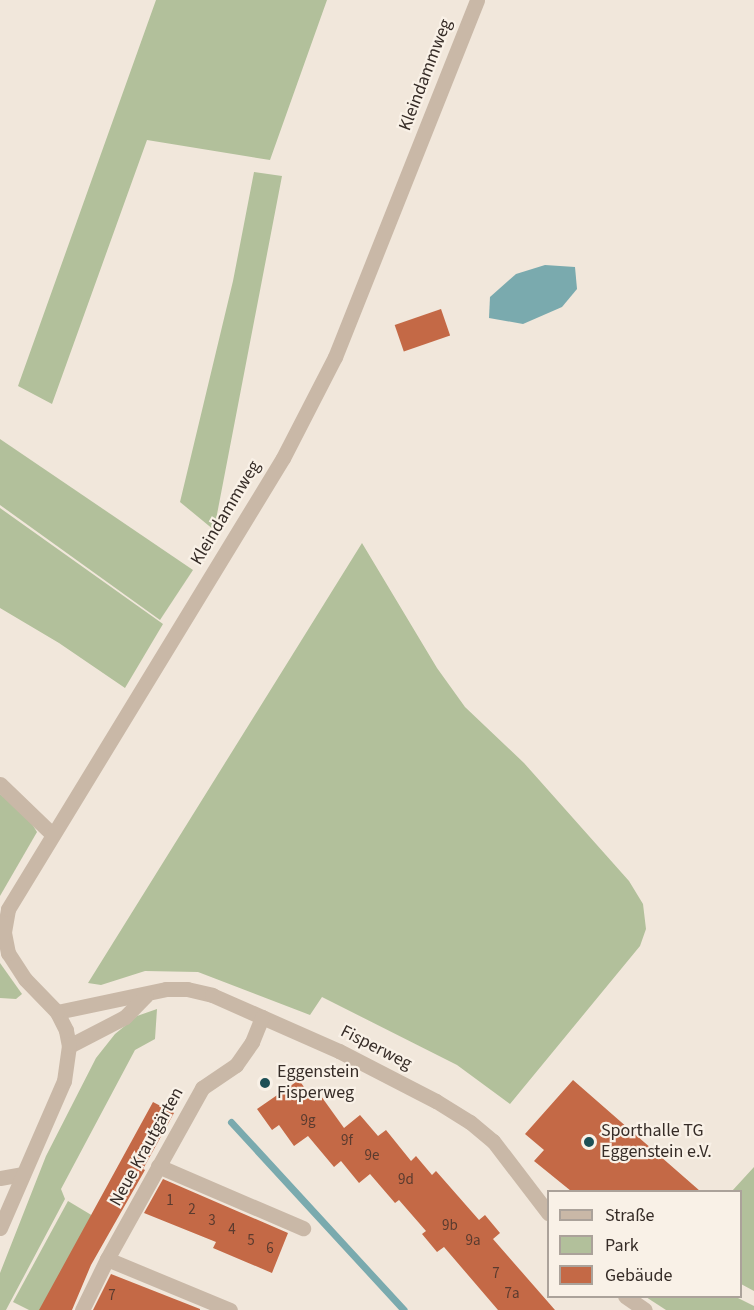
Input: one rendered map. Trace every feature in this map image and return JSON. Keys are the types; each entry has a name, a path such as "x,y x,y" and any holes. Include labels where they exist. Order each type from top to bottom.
{"street":[{"name":"Kleindammweg","path":"57,1012 25,979 8,953 4,932 8,909 283,458 335,357 477,0"},
{"path":"0,784 52,834"},
{"name":"Fisperweg","path":"57,1012 166,989 187,989 212,995 349,1056 436,1101 470,1122 493,1141 547,1210"},
{"path":"69,1046 125,1017 146,995"},
{"path":"0,1228 63,1081 69,1046 66,1030 57,1012"},
{"name":"Neue Krautgärten","path":"82,1310 107,1259 202,1088 236,1065 252,1042 262,1017"},
{"path":"158,1166 303,1228"},
{"path":"0,1178 22,1174"},
{"path":"107,1259 230,1310"},
{"path":"628,1298 645,1310"}],"green space":[{"path":"156,0 327,0 270,160 147,140 52,404 18,386"},
{"path":"254,172 282,176 214,530 180,502 233,281"},
{"path":"0,439 193,570 160,620 0,505"},
{"path":"0,508 163,624 125,688 59,643 0,608"},
{"path":"362,543 437,668 465,707 524,763 629,881 643,904 646,929 640,946 510,1104 457,1065 322,997 310,1015 198,972 145,971 101,985 88,983"},
{"path":"0,794 27,816 37,832 0,896"},
{"path":"0,963 22,994 16,999 0,998"},
{"path":"157,1009 155,1039 135,1050 61,1189 65,1199 6,1310 0,1310 0,1273 46,1156 96,1058 115,1034 137,1016"},
{"path":"754,1167 754,1291 742,1285 742,1190 733,1190"},
{"path":"68,1201 93,1216 42,1310 29,1310 13,1302"},
{"path":"648,1298 738,1298 754,1306 754,1310 666,1310"}],"water":[{"path":"545,265 575,267 577,289 562,307 523,324 489,318 490,297 516,274"}],"building":[{"path":"441,309 450,335 404,351 395,325"},
{"path":"299,1080 314,1101 321,1096 344,1128 360,1115 378,1136 386,1130 411,1161 416,1156 432,1175 436,1171 479,1220 485,1215 500,1233 493,1239 555,1310 498,1310 444,1247 437,1252 422,1234 426,1231 399,1200 395,1203 370,1174 359,1183 341,1161 334,1167 308,1136 294,1146 279,1125 272,1130 257,1109"},
{"name":"Sporthalle TG Eggenstein e.V.","path":"573,1080 699,1190 570,1190 534,1161 544,1150 525,1134"},
{"path":"153,1102 174,1113 143,1169 145,1170 91,1265 72,1310 39,1310"},
{"path":"163,1179 288,1233 272,1273 213,1248 216,1242 144,1213"},
{"path":"111,1274 200,1309 200,1310 93,1310"}],"waterway":[{"path":"231,1122 404,1310"}],"place":[{"name":"Eggenstein Fisperweg","path":"265,1083"},
{"name":"Sporthalle TG Eggenstein e.V.","path":"589,1142"}]}
